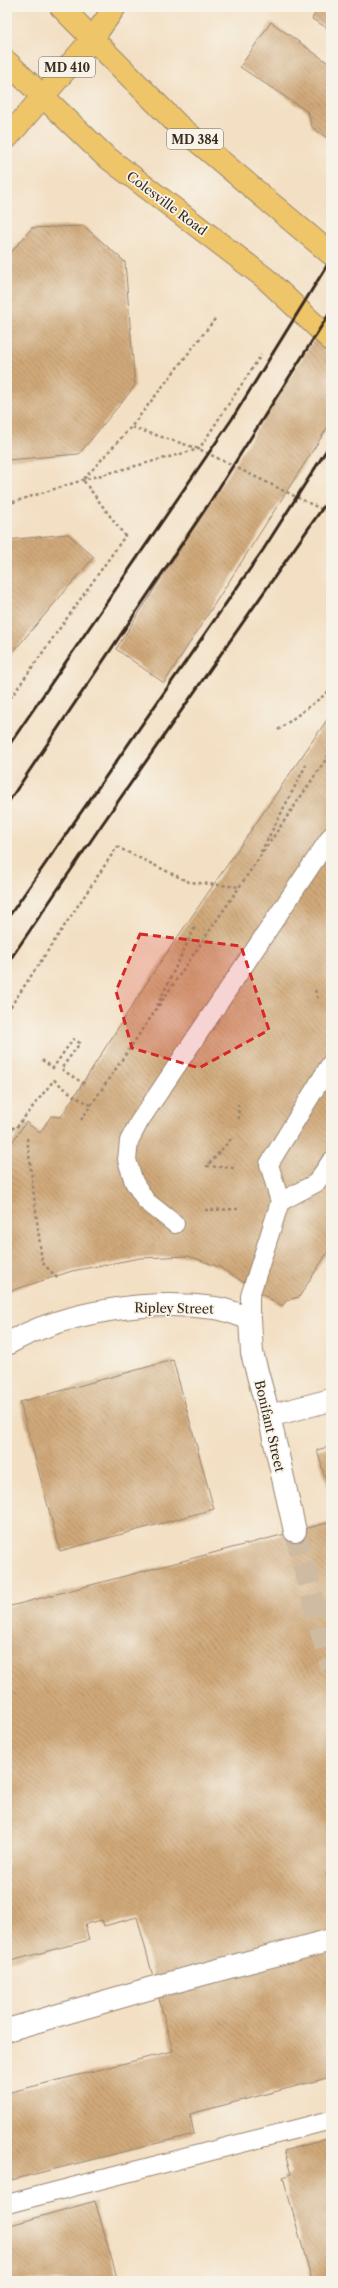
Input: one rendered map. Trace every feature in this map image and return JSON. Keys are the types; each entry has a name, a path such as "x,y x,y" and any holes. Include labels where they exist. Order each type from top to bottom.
{"main road":[{"name":"MD 384","path":"61,7 178,125 331,254"},
{"name":"MD 410","path":"7,138 93,38 115,7"},
{"name":"Colesville Road","path":"7,62 104,155 265,278 331,340"}],"street":[{"name":"Ripley Street","path":"7,1344 44,1328 85,1315 148,1305 216,1308 250,1319"},
{"name":"Bonifant Street","path":"250,1319 252,1353 269,1416 295,1531"},
{"path":"269,1416 331,1400"},
{"path":"7,2030 156,1986 331,1940"}],"lane":[{"path":"175,1224 146,1201 134,1182 127,1160 130,1141 144,1115 331,836"},
{"path":"250,1319 250,1296 280,1202 269,1164 331,1064"},
{"path":"280,1202 316,1183 331,1161"},
{"path":"7,2204 331,2120"}],"path":[{"path":"82,480 131,427 215,319"},
{"path":"7,504 82,480 199,449 261,355"},
{"path":"131,427 199,449 331,514"},
{"path":"7,703 125,536 82,480"},
{"path":"278,730 331,690"},
{"path":"81,1120 331,752"},
{"path":"256,863 306,765"},
{"path":"7,1012 117,847 189,882 239,887"},
{"path":"154,1014 196,925"},
{"path":"315,990 318,1000"},
{"path":"42,1060 53,1068 72,1039 80,1042 61,1069 86,1085"},
{"path":"7,1124 15,1129 54,1080 74,1096 91,1105"},
{"path":"238,1104 239,1121"},
{"path":"27,1138 42,1262 59,1280"},
{"path":"231,1139 206,1166 234,1168"},
{"path":"205,1210 240,1209"}],"highlighted area":[{"path":"140,934 241,946 269,1030 199,1068 132,1048 116,991"}],"building":[{"path":"319,7 331,7 331,30 312,19"},
{"path":"271,22 331,65 331,141 312,127 308,112 240,67"},
{"path":"84,226 125,262 135,386 79,454 7,460 7,257 32,228"},
{"path":"331,313 331,422 164,683 116,649"},
{"path":"68,534 94,557 7,659 7,540"},
{"path":"331,714 331,1247 299,1297 287,1300 282,1306 219,1267 189,1256 140,1258 72,1271 7,1292 7,1150 26,1122 40,1133 51,1116 61,1117 155,970"},
{"path":"173,1360 214,1509 60,1551 20,1402"},
{"path":"331,1446 331,1498 317,1450"},
{"path":"331,1522 331,1872 326,1873 331,1893 331,2077 190,2114 194,2134 7,2181 7,2093 173,2051 137,1917 104,1926 102,1920 85,1924 89,1940 7,1962 7,1607"},
{"path":"331,2138 331,2281 312,2281 283,2177 291,2174 284,2151"},
{"path":"95,2201 118,2281 7,2281 7,2226"}],"tunnel":[{"path":"295,1531 331,1668"}],"railway":[{"path":"7,748 232,419 331,259"},
{"path":"7,804 210,502 331,311"},
{"path":"7,919 263,550 331,443"},
{"path":"7,964 103,823 331,496"}]}
